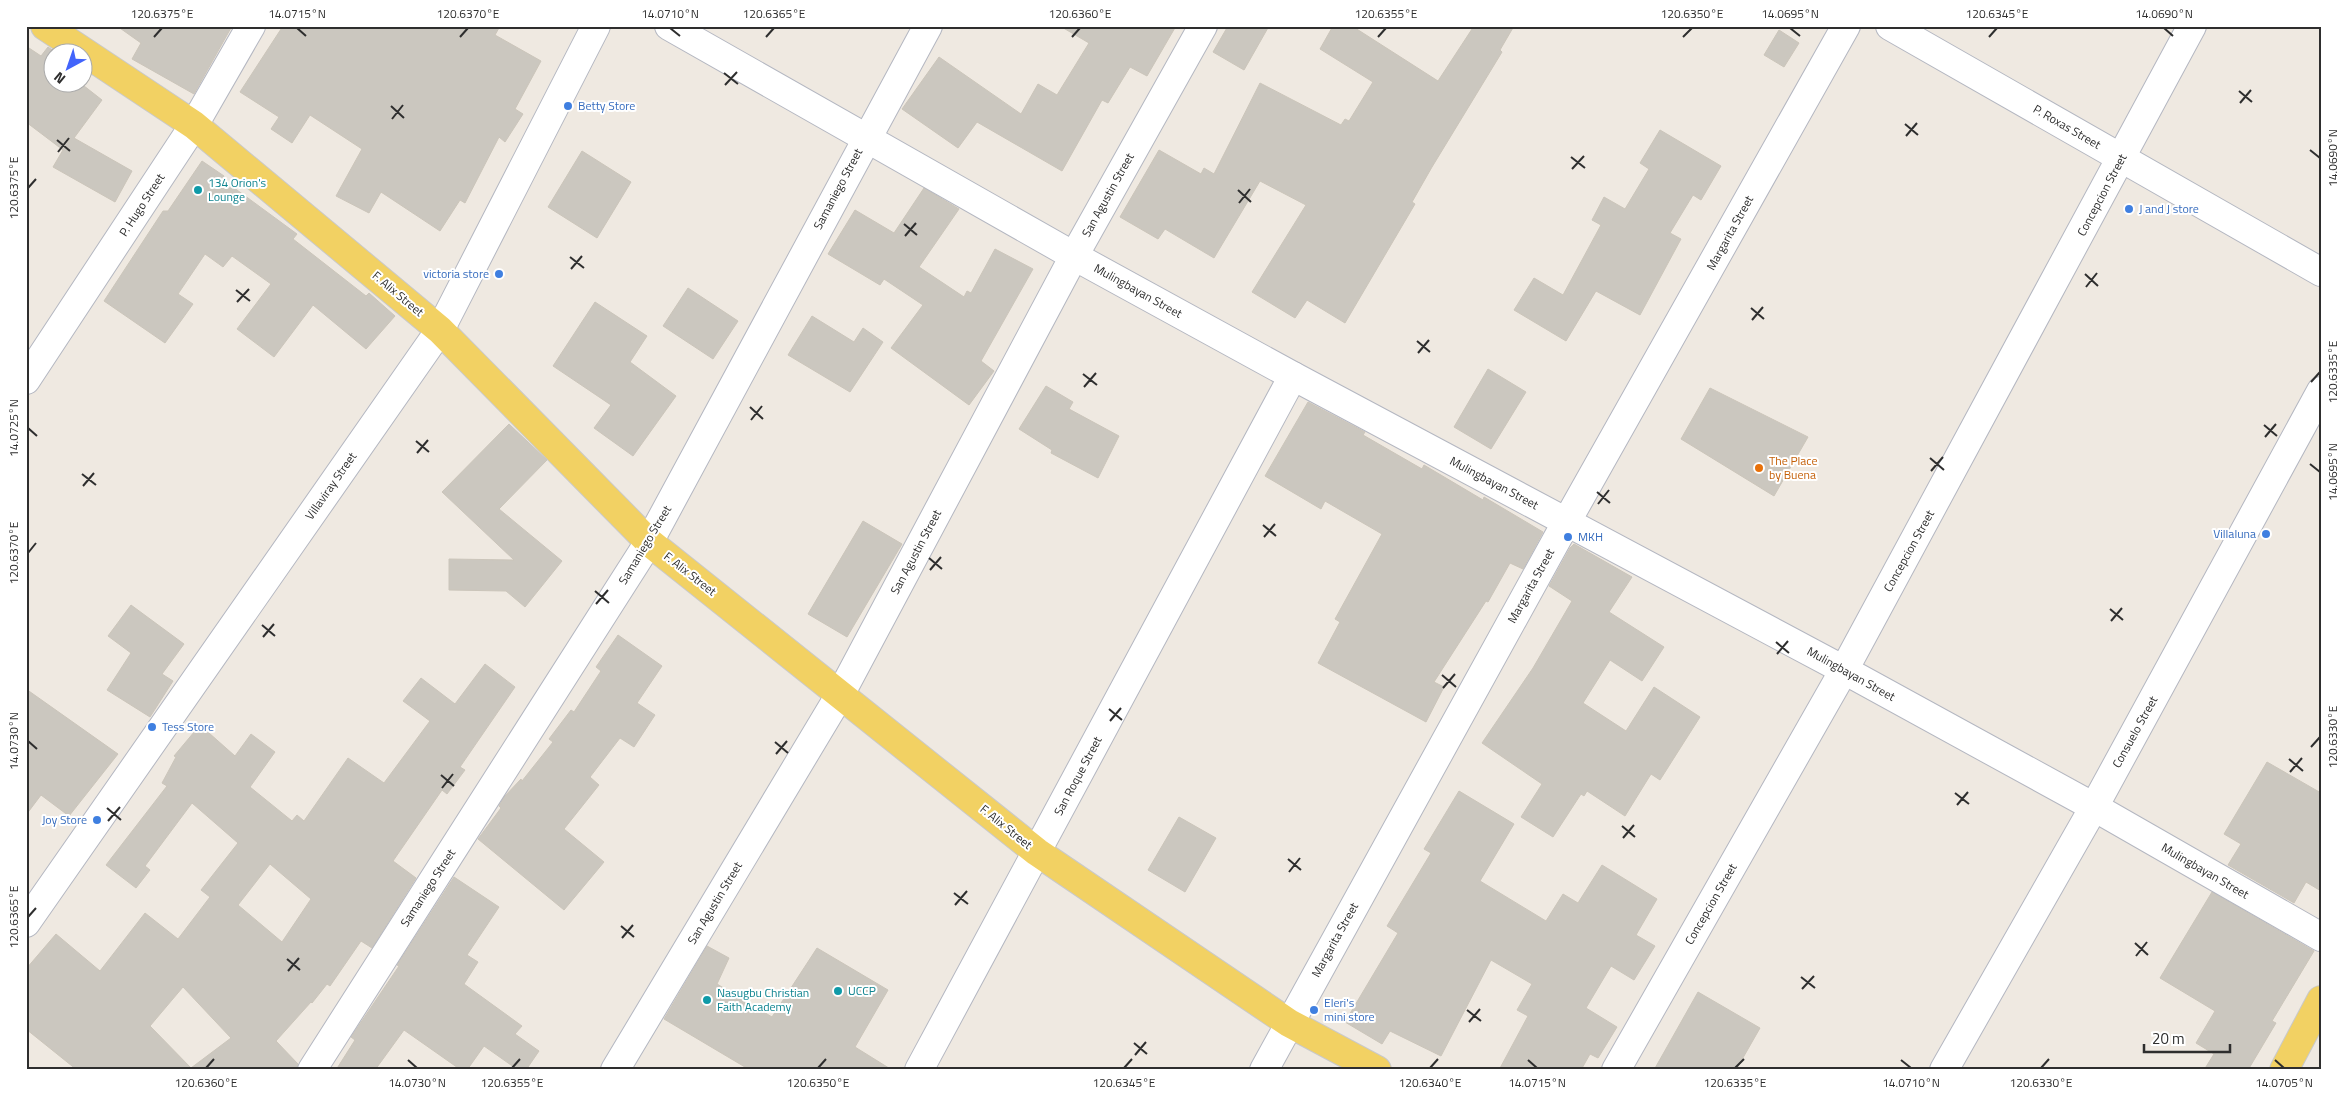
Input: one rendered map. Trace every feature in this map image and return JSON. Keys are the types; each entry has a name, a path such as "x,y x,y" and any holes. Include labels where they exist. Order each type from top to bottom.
{"main road":[{"name":"F. Alix Street","path":"45,26 194,126 440,330 649,542 841,693 1037,852 1289,1023 1377,1070"},
{"path":"2284,1070 2321,1000"}],"street":[{"name":"P. Hugo Street","path":"26,380 194,126 251,26"},
{"name":"Villaviray Street","path":"26,923 440,330 596,26"},
{"name":"Mulingbayan Street","path":"669,26 1074,256 1292,376 1844,670 2094,808 2321,937"},
{"name":"Samaniego Street","path":"312,1070 649,542 928,26"},
{"name":"San Agustin Street","path":"615,1070 841,693 1074,256 1203,26"},
{"name":"Margarita Street","path":"1264,1070 1567,521 1846,26"},
{"name":"P. Roxas Street","path":"1890,26 2321,272"},
{"name":"Concepcion Street","path":"1616,1070 1844,670 2122,159 2192,26"},
{"name":"San Roque Street","path":"919,1070 1292,376"},
{"name":"Consuelo Street","path":"1944,1070 2094,808 2321,391"}],"building":[{"path":"117,26 232,26 194,94 132,59 141,43"},
{"path":"283,26 500,26 495,35 541,61 515,109 523,114 505,142 499,137 465,203 460,200 440,231 381,192 369,213 336,196 362,149 310,115 292,143 271,129 279,117 240,92"},
{"path":"1060,26 1176,26 1147,76 1130,67 1108,103 1102,100 1062,171 977,122 958,148 902,109 939,57 1021,114 1038,84 1057,95 1089,43"},
{"path":"1228,26 1269,26 1244,70 1213,52"},
{"path":"1333,26 1352,26 1438,81 1474,26 1514,26 1500,50 1502,52 1432,167 1412,202 1415,204 1345,323 1307,300 1295,318 1252,292 1306,205 1260,181 1214,258 1165,229 1158,239 1120,217 1159,150 1201,174 1204,168 1214,174 1260,83 1341,125 1345,119 1349,121 1373,82 1320,49"},
{"path":"1779,30 1799,43 1784,67 1764,55"},
{"path":"26,46 41,56 42,55 42,92 92,92 102,100 74,138 132,171 115,202 53,167 63,150 26,122"},
{"path":"1660,130 1721,166 1701,200 1693,195 1670,233 1681,239 1640,315 1596,291 1566,341 1514,310 1534,278 1563,295 1601,225 1592,220 1604,197 1625,209 1649,169 1640,163"},
{"path":"582,151 631,182 597,238 548,207"},
{"path":"202,161 224,176 222,179 297,234 293,239 366,296 369,293 395,316 366,349 313,305 274,357 237,329 271,284 232,256 223,267 205,254 178,294 193,304 165,343 104,301 163,211 168,211"},
{"path":"924,188 959,209 919,267 964,297 967,291 971,293 995,249 1033,269 981,361 994,371 969,405 891,348 923,305 884,279 880,285 828,254 855,210 894,233"},
{"path":"688,288 738,321 713,359 663,326"},
{"path":"595,302 647,336 630,362 676,396 633,456 594,428 611,405 553,366"},
{"path":"812,316 854,342 863,328 883,342 850,392 788,355"},
{"path":"1488,369 1526,392 1491,449 1454,427"},
{"path":"1046,386 1073,402 1069,409 1119,436 1098,478 1051,453 1052,450 1019,429"},
{"name":"The Place by Buena","path":"1710,388 1808,437 1774,496 1681,439"},
{"path":"1308,402 1365,432 1363,435 1422,469 1424,465 1483,500 1484,497 1543,532 1523,569 1510,563 1488,602 1486,601 1434,682 1444,687 1426,722 1318,663 1340,622 1335,619 1382,534 1325,501 1321,509 1265,476"},
{"path":"509,424 547,460 499,509 562,561 525,607 506,591 449,590 449,559 514,560 442,492"},
{"path":"863,521 902,544 847,637 808,614"},
{"path":"1574,544 1632,577 1609,612 1664,647 1642,681 1610,660 1583,703 1626,731 1654,687 1700,717 1660,780 1651,774 1625,816 1587,791 1584,796 1581,794 1553,837 1521,817 1542,784 1482,743 1533,668 1572,601 1549,586"},
{"path":"131,605 184,644 162,674 173,681 150,717 107,690 131,653 108,636"},
{"path":"618,635 662,666 637,703 655,715 634,747 620,738 590,777 599,785 564,829 604,862 564,910 478,839 501,808 499,806 504,797 521,779 522,781 553,742 549,739 571,710 574,712 601,671 596,667"},
{"path":"485,664 515,687 460,767 465,770 447,794 442,790 393,861 416,878 372,948 361,941 330,986 327,984 276,1041 298,1064 296,1070 77,1070 26,1029 26,969 56,934 100,971 145,913 178,939 210,897 201,890 238,843 192,803 145,866 150,870 136,888 106,865 167,786 162,783 176,757 174,756 200,725 235,756 251,734 275,752 250,787 292,821 297,815 304,821 348,758 384,783 430,721 403,701 421,678 455,704","holes":["270,864 311,899 282,942 238,905","183,987 231,1038 191,1068 150,1026"]},
{"path":"26,689 118,754 69,816 41,795 26,815"},
{"path":"2267,762 2321,793 2321,891 2306,882 2294,903 2228,865 2241,844 2224,834"},
{"path":"1459,791 1514,824 1480,881 1546,921 1563,894 1578,903 1602,865 1657,899 1636,935 1655,946 1634,980 1611,966 1586,1008 1617,1027 1598,1058 1590,1054 1581,1070 1499,1070 1528,1016 1517,1010 1532,984 1491,960 1441,1056 1390,1031 1382,1044 1345,1022 1398,933 1387,926 1431,853 1424,849"},
{"path":"1179,817 1216,838 1185,892 1148,870"},
{"path":"454,877 499,907 467,955 478,962 464,984 522,1026 515,1034 539,1051 526,1070 518,1070 484,1046 467,1070 461,1070 404,1030 375,1070 336,1070 355,1040 351,1037 399,966 397,965"},
{"path":"2212,892 2314,951 2272,1021 2276,1023 2248,1070 2204,1070 2214,1054 2196,1043 2215,1011 2160,978"},
{"path":"707,946 729,958 717,984 772,1017 817,948 888,990 855,1047 892,1070 750,1070 664,1019"},
{"path":"1698,992 1760,1028 1736,1070 1654,1070"}],"place":[{"name":"Betty Store","path":"568,106"},
{"name":"134 Orion's Lounge","path":"198,190"},
{"name":"J and J store","path":"2129,209"},
{"name":"victoria store","path":"499,274"},
{"name":"The Place by Buena","path":"1759,468"},
{"name":"Villaluna","path":"2266,534"},
{"name":"MKH","path":"1568,537"},
{"name":"Tess Store","path":"152,727"},
{"name":"Joy Store","path":"97,820"},
{"name":"UCCP","path":"838,991"},
{"name":"Nasugbu Christian Faith Academy","path":"707,1000"},
{"name":"Eleri's mini store","path":"1314,1010"}]}
